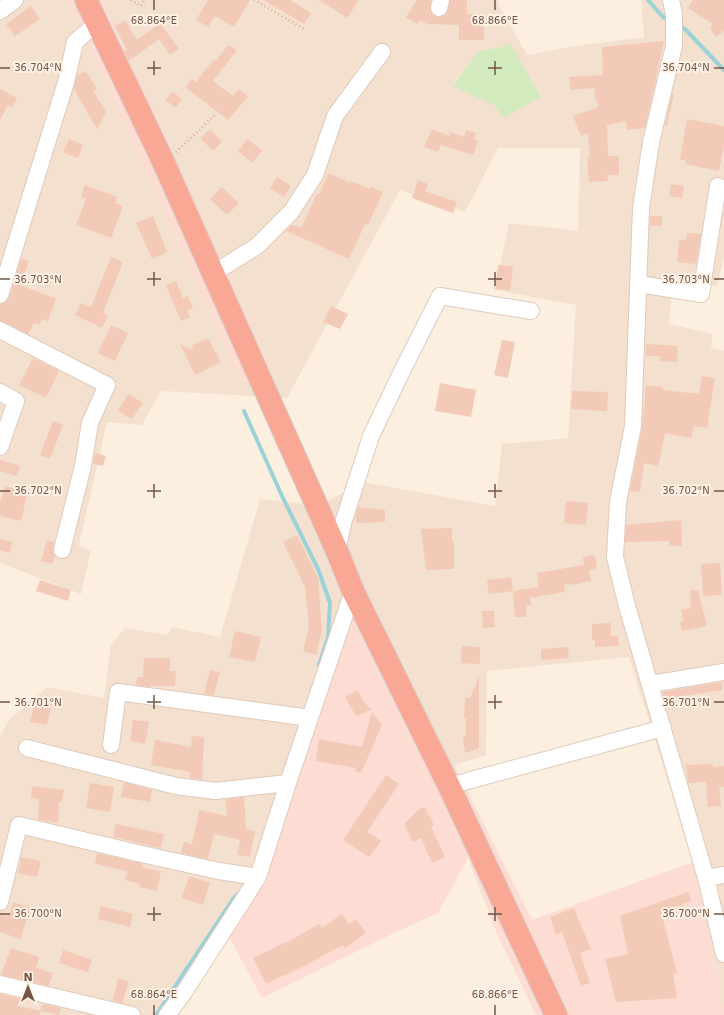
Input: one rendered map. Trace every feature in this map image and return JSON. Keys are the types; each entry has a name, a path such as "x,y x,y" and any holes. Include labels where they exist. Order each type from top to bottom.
{"highway":[{"path":"86,0 162,159 214,273 337,551 353,591 449,786 556,1015"}],"street":[{"path":"0,11 15,0"},
{"path":"671,0 674,14 674,46 651,142 641,208 633,426 618,502 615,557 627,606 651,684 706,878 724,954"},
{"path":"0,295 66,82 75,42 97,23"},
{"path":"214,273 257,246 292,212 315,175 335,116 382,52"},
{"path":"638,284 701,294 718,186"},
{"path":"337,551 343,523 371,436 440,296 531,311"},
{"path":"0,330 107,385 90,423 83,466 62,550"},
{"path":"0,392 16,401 0,446"},
{"path":"167,1015 258,877 353,591"},
{"path":"651,684 724,672"},
{"path":"111,744 118,692 310,718"},
{"path":"449,786 663,728"},
{"path":"27,748 176,786 215,791 288,783"},
{"path":"0,902 18,825 154,857 219,871 258,877"},
{"path":"706,878 724,875"},
{"path":"0,984 132,1015"}],"path":[{"path":"131,0 141,6 145,0"},
{"path":"254,0 306,30"},
{"path":"162,159 175,153 215,115"}],"shaded area":[{"path":"0,0 498,0 498,4 527,55 569,47 644,37 641,0 724,0 724,259 717,286 673,277 669,324 713,334 711,348 724,351 724,1006 693,862 629,657 487,671 486,755 445,768 262,880 166,1015 0,1015 0,736 10,719 48,687 104,698 111,644 125,628 168,635 172,627 220,637 260,499 321,505 362,482 495,506 502,444 568,438 576,305 495,290 509,223 578,231 580,148 498,148 465,212 400,190 287,398 161,391 142,425 107,422 79,545 91,551 81,594 0,563","holes":["510,43 503,118 495,106 453,85 478,51 502,47"]},
{"path":"69,0 103,0 272,368 243,384"},
{"path":"358,588 446,768 454,764 532,920 693,862 724,1006 724,1015 536,1015 497,934 468,858 438,913 262,998 225,929 245,902"}],"green space":[{"path":"510,43 541,97 503,118 495,106 453,86 478,51 502,47"}],"building":[{"path":"208,0 250,0 234,27 215,16 208,27 196,20"},
{"path":"264,0 290,0 311,13 304,24"},
{"path":"319,0 359,0 347,18"},
{"path":"417,0 431,0 430,11 437,17 442,17 446,14 450,0 467,0 467,14 484,14 484,40 459,40 459,25 427,24 420,20 417,24 406,17"},
{"path":"693,0 724,0 724,31 716,37 710,29 713,24 688,8"},
{"path":"31,6 40,19 15,36 6,24"},
{"path":"125,20 137,40 160,23 179,49 170,55 159,39 129,61 124,51 127,50 114,26"},
{"path":"664,41 645,128 627,130 626,121 607,125 608,156 619,156 619,175 607,175 608,181 589,182 587,157 590,157 588,133 581,136 573,116 596,108 599,105 595,98 594,88 570,90 569,77 603,75 602,47"},
{"path":"228,45 237,50 213,81 233,96 239,89 248,96 228,120 185,87 192,79 196,82 214,59 216,61"},
{"path":"86,71 97,89 93,91 106,112 97,129 74,89 77,75"},
{"path":"0,89 17,98 12,107 8,105 0,120"},
{"path":"173,91 182,100 176,108 165,100"},
{"path":"672,93 674,93 667,126 665,125"},
{"path":"687,119 724,126 724,146 719,171 685,164 686,160 680,160"},
{"path":"210,129 222,142 213,151 200,138"},
{"path":"432,129 449,136 450,132 464,137 466,130 476,133 474,139 478,141 473,155 441,145 438,152 424,147"},
{"path":"69,139 83,145 78,158 63,152"},
{"path":"248,139 262,151 252,163 238,151"},
{"path":"329,173 350,183 351,181 370,189 371,187 383,192 368,225 365,224 349,259 286,231 292,225 302,227 317,193 319,194"},
{"path":"277,177 291,186 284,197 270,188"},
{"path":"418,180 428,184 425,191 457,202 453,213 412,198"},
{"path":"671,184 684,186 682,198 669,196"},
{"path":"85,185 117,197 115,203 123,206 111,238 76,225 86,199 81,197"},
{"path":"222,187 239,203 227,215 210,199"},
{"path":"153,216 167,252 152,259 136,223"},
{"path":"650,216 662,216 662,226 650,226"},
{"path":"687,233 701,234 696,264 677,262 679,240 686,240"},
{"path":"111,257 123,262 103,313 108,316 102,328 75,315 81,303 91,307"},
{"path":"21,258 29,261 20,285 56,299 48,321 42,319 39,325 34,323 28,334 0,321 0,304 6,302 9,298"},
{"path":"498,265 513,267 510,290 495,289"},
{"path":"176,281 183,298 188,296 193,308 187,310 190,317 181,321 166,285"},
{"path":"331,306 348,314 340,329 323,322"},
{"path":"111,325 128,333 115,361 98,353"},
{"path":"208,338 221,362 195,375 180,344 193,350 191,346"},
{"path":"502,340 515,342 508,378 494,375"},
{"path":"646,344 678,346 677,362 659,361 660,356 646,356"},
{"path":"33,358 59,371 46,398 19,385"},
{"path":"702,376 715,378 707,428 694,426 691,438 665,433 658,466 644,463 640,492 630,491 642,428 646,385 663,387 663,390 699,394"},
{"path":"440,383 476,390 471,417 435,411"},
{"path":"572,391 608,392 607,411 571,409"},
{"path":"128,394 143,403 132,419 118,411"},
{"path":"53,421 63,425 50,459 40,455"},
{"path":"95,453 106,456 103,466 93,464"},
{"path":"0,460 20,466 17,476 0,471"},
{"path":"5,486 24,492 24,494 27,495 21,521 0,516 0,503"},
{"path":"566,501 588,503 586,525 564,523"},
{"path":"358,507 385,510 385,522 356,523"},
{"path":"681,520 682,546 669,546 669,541 625,542 626,525"},
{"path":"452,528 452,542 454,542 454,569 426,570 421,529"},
{"path":"297,535 318,578 322,631 316,655 303,651 309,627 305,587 283,542"},
{"path":"0,539 12,542 10,553 0,550"},
{"path":"47,540 54,542 53,552 55,556 52,564 41,561"},
{"path":"595,555 597,568 589,570 591,581 564,585 565,592 530,598 531,605 526,605 526,617 515,617 513,591 539,587 537,573 584,565 583,557"},
{"path":"720,563 722,595 703,596 701,564"},
{"path":"511,577 513,591 489,594 487,580"},
{"path":"40,580 71,590 68,601 36,591"},
{"path":"690,590 698,590 707,626 682,631 680,622 684,621 681,610 691,608"},
{"path":"482,611 494,611 495,627 483,628"},
{"path":"611,623 611,636 618,636 619,646 595,647 595,640 592,640 592,624"},
{"path":"235,631 261,637 255,662 229,657"},
{"path":"462,646 480,647 480,664 461,663"},
{"path":"568,647 569,658 541,660 541,649"},
{"path":"144,658 170,658 170,671 176,671 175,686 150,687 136,685 137,677 143,677"},
{"path":"210,670 220,672 214,695 204,694"},
{"path":"479,676 479,748 465,753 463,737 466,736 466,718 464,718 465,698 470,698"},
{"path":"722,682 723,690 664,699 662,692"},
{"path":"358,690 362,699 371,710 356,716 345,697"},
{"path":"36,699 52,702 47,725 30,722"},
{"path":"372,712 382,725 361,773 355,771 356,768 316,761 319,739 362,747"},
{"path":"133,720 149,722 145,744 130,741"},
{"path":"192,736 204,737 202,780 190,778 190,772 151,765 155,740 191,747"},
{"path":"713,764 713,767 724,766 724,787 719,787 721,806 708,807 706,782 688,783 686,765"},
{"path":"386,775 399,784 367,832 381,841 369,857 343,840"},
{"path":"124,782 152,790 150,802 121,797"},
{"path":"90,783 114,787 110,812 86,808"},
{"path":"32,786 64,790 62,802 59,802 58,823 38,820 39,799 31,798"},
{"path":"244,797 246,829 255,831 250,857 237,855 240,840 214,834 208,859 181,853 184,842 192,844 199,810 227,816 225,799"},
{"path":"425,807 434,825 431,827 445,857 432,863 421,838 413,842 404,824 419,809"},
{"path":"116,824 164,834 161,848 113,837"},
{"path":"97,853 143,864 142,868 161,871 157,891 139,887 140,884 125,880 127,871 95,864"},
{"path":"21,857 41,861 37,877 18,873"},
{"path":"189,876 210,883 203,905 182,898"},
{"path":"688,892 691,901 661,912 677,973 673,974 677,998 616,1002 605,959 628,954 620,916"},
{"path":"13,902 31,908 20,939 0,932 0,913 8,916"},
{"path":"101,906 133,914 130,927 98,919"},
{"path":"574,908 591,949 580,953 590,983 581,986 562,932 556,935 550,917"},
{"path":"342,914 349,924 356,919 366,933 345,948 343,945 266,984 253,958 295,938 319,924 322,928"},
{"path":"11,948 39,957 36,968 53,973 49,986 1,975"},
{"path":"63,950 92,960 88,972 59,963"},
{"path":"118,978 129,982 122,1003 113,1001"},
{"path":"0,994 21,999 19,1006 40,1011 40,1015 0,1015"},
{"path":"43,1004 61,1008 59,1015 40,1011"}],"waterway":[{"path":"648,0 663,17 669,20"},
{"path":"679,26 685,29 724,70"},
{"path":"244,411 282,496 318,569 330,603 328,638 319,665"},
{"path":"156,1015 233,899 240,892"}]}
